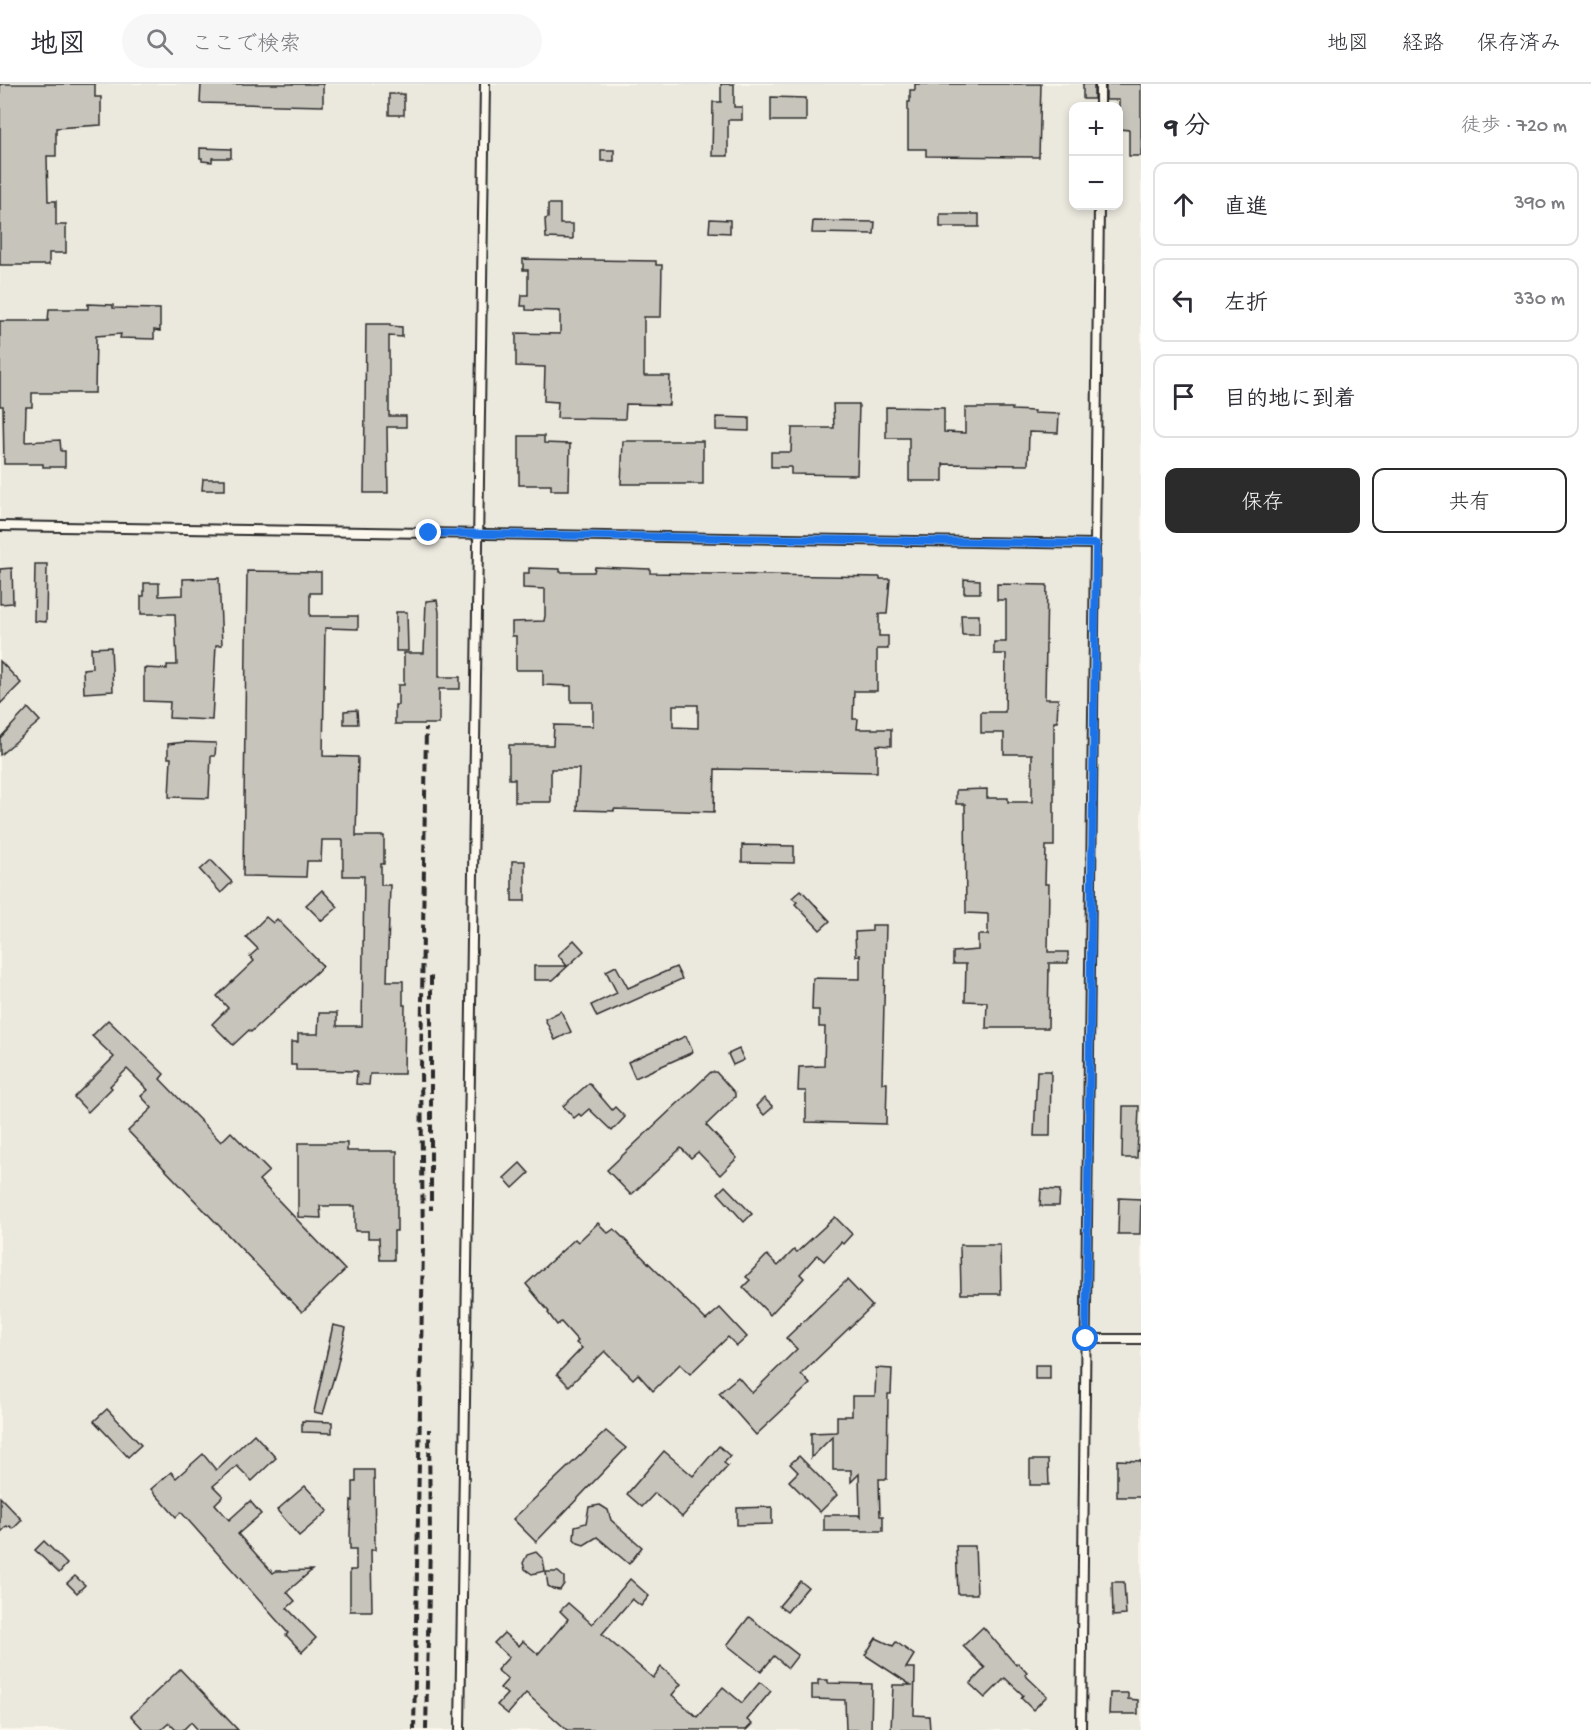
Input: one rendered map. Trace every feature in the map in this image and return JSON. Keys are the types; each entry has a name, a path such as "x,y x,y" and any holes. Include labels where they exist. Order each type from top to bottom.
{"lane":[{"path":"460,1730 484,84"},
{"path":"1100,84 1100,102"},
{"path":"1081,1730 1099,210"},
{"path":"0,526 1096,544"},
{"path":"1086,1339 1141,1339"}],"shaded area":[{"path":"0,84 1141,84 1141,1730 0,1730"}],"building":[{"path":"0,84 95,84 95,97 101,97 101,125 56,128 56,156 47,156 48,201 56,201 56,225 66,225 66,253 49,253 49,265 0,265"},
{"path":"201,84 323,84 323,106 200,103"},
{"path":"721,84 734,84 734,107 742,107 742,120 728,120 728,156 712,156 713,102 721,102"},
{"path":"915,84 1041,84 1039,157 926,156 926,149 908,149 908,102 910,102 910,90 915,90"},
{"path":"1083,84 1094,84 1094,99 1083,99"},
{"path":"1106,84 1141,84 1141,156 1129,156 1129,130 1123,129 1123,102 1106,100"},
{"path":"389,94 404,94 404,115 389,115"},
{"path":"771,97 806,98 806,121 771,121"},
{"path":"200,148 231,149 231,158 212,158 212,162 202,161"},
{"path":"601,150 614,150 614,161 601,161"},
{"path":"548,204 560,204 560,224 573,224 573,239 546,238 545,219 548,218"},
{"path":"940,214 979,214 979,227 940,227"},
{"path":"710,219 730,220 730,233 709,232"},
{"path":"813,221 875,222 874,234 812,233"},
{"path":"523,259 656,261 656,265 662,265 661,317 644,317 644,376 670,376 669,405 626,404 625,419 557,418 558,402 544,401 545,367 516,366 516,333 560,334 560,311 526,310 526,306 521,306 522,295 528,295 528,270 523,270"},
{"path":"88,304 113,305 113,308 160,309 160,331 154,330 154,339 120,338 121,334 96,336 95,393 32,393 32,407 26,407 25,442 60,440 61,451 65,451 65,467 43,467 43,464 4,464 3,406 0,406 0,321 48,321 49,309 88,309"},
{"path":"366,324 390,324 390,326 402,327 402,337 389,336 389,416 406,416 406,427 387,427 388,493 364,493"},
{"path":"833,404 859,404 857,475 791,474 791,467 771,467 771,452 791,452 792,428 834,428"},
{"path":"886,407 944,408 944,432 965,433 965,408 1012,408 1012,410 1034,411 1034,413 1059,414 1058,433 1029,432 1028,465 943,464 943,481 909,481 909,438 886,438"},
{"path":"716,417 749,418 749,431 716,430"},
{"path":"519,436 544,436 544,443 570,444 569,490 551,490 551,485 519,485"},
{"path":"623,441 703,441 703,484 621,484"},
{"path":"203,479 225,479 225,490 202,490"},
{"path":"35,564 47,564 46,622 34,621"},
{"path":"595,567 650,569 650,573 890,579 887,614 879,614 879,636 888,636 888,649 877,649 877,691 854,691 853,719 858,719 857,729 891,729 891,746 877,745 877,772 715,769 714,812 577,810 579,769 551,769 551,802 515,802 515,779 509,779 509,745 553,745 554,725 593,726 593,702 571,702 571,686 543,685 543,670 516,670 516,636 512,636 512,622 544,621 545,616 545,589 523,588 523,573 529,573 529,568 560,569 560,572 594,572","holes":["673,705 698,705 698,728 673,727"]},
{"path":"12,568 13,603 0,604 0,569"},
{"path":"247,571 321,572 321,593 310,593 310,616 358,616 358,629 325,628 323,756 358,757 356,836 384,836 381,885 390,885 387,981 403,981 404,1074 370,1074 369,1085 356,1084 357,1071 296,1070 296,1065 291,1065 291,1042 298,1042 298,1034 318,1034 319,1013 337,1013 337,1026 362,1026 364,876 343,876 343,840 322,840 321,861 307,861 306,877 243,876"},
{"path":"219,578 222,645 216,645 212,720 169,718 170,702 144,701 144,668 167,669 167,665 177,665 175,614 141,614 144,583 159,583 159,596 183,595 183,579"},
{"path":"964,579 980,580 980,593 964,593"},
{"path":"997,584 1047,585 1045,699 1058,699 1057,722 1054,722 1054,846 1046,846 1045,884 1049,884 1048,952 1068,952 1068,963 1049,963 1048,1028 986,1028 987,1002 965,1001 966,964 953,964 953,952 978,950 978,935 988,935 988,914 966,913 965,804 956,804 956,790 987,789 987,798 1008,798 1008,802 1032,802 1032,754 1004,754 1004,733 981,733 981,712 1005,712 1006,654 994,654 994,642 1006,642 1006,600 997,600"},
{"path":"437,600 439,677 460,677 460,689 439,689 439,724 395,724 398,685 404,685 404,653 424,653 426,601"},
{"path":"396,612 407,612 408,651 396,651"},
{"path":"961,615 979,615 979,635 962,635"},
{"path":"111,647 113,691 84,693 83,669 92,668 91,648"},
{"path":"0,661 21,683 0,704"},
{"path":"28,708 40,721 0,755 0,738"},
{"path":"357,710 358,724 344,724 344,711"},
{"path":"216,743 215,756 211,756 209,798 169,797 171,758 168,758 168,744"},
{"path":"742,845 794,846 794,863 742,862"},
{"path":"211,860 232,882 221,893 200,870"},
{"path":"512,861 525,861 525,901 512,901"},
{"path":"322,890 338,907 322,921 306,905"},
{"path":"801,890 830,921 820,930 792,898"},
{"path":"266,917 273,923 277,919 323,966 251,1032 249,1030 233,1045 212,1024 228,1008 217,996 254,961 250,956 258,949 246,937"},
{"path":"872,925 886,925 882,1083 887,1083 886,1124 806,1122 806,1091 798,1091 799,1067 824,1066 825,1027 819,1027 819,1010 812,1010 813,978 860,979 860,955 856,956 855,932 872,931"},
{"path":"574,940 584,951 553,980 534,980 534,966 567,966 558,955"},
{"path":"616,966 628,988 676,967 682,979 597,1017 591,1005 617,993 606,971"},
{"path":"561,1011 571,1032 555,1040 545,1019"},
{"path":"108,1020 164,1074 160,1079 221,1142 231,1132 269,1171 259,1180 345,1270 302,1312 128,1131 152,1108 141,1096 148,1090 127,1069 88,1112 74,1097 114,1057 92,1036"},
{"path":"686,1036 693,1052 635,1078 628,1062"},
{"path":"739,1049 744,1060 733,1065 728,1054"},
{"path":"1037,1071 1051,1071 1050,1136 1034,1136"},
{"path":"711,1072 716,1072 735,1093 735,1097 706,1125 737,1158 720,1175 698,1152 691,1158 681,1148 631,1195 607,1170"},
{"path":"589,1083 612,1110 615,1107 625,1117 612,1131 589,1109 581,1116 579,1114 574,1118 563,1106"},
{"path":"764,1098 773,1107 764,1115 756,1106"},
{"path":"1123,1106 1139,1106 1137,1158 1122,1158"},
{"path":"298,1143 347,1143 347,1151 397,1151 397,1231 394,1231 394,1260 380,1260 379,1238 368,1238 368,1231 355,1231 355,1206 320,1206 321,1218 298,1217"},
{"path":"520,1163 529,1173 513,1188 504,1178"},
{"path":"725,1186 752,1214 744,1222 718,1193"},
{"path":"1041,1189 1060,1190 1059,1206 1040,1206"},
{"path":"1119,1198 1141,1199 1140,1234 1118,1234"},
{"path":"835,1217 852,1234 843,1244 841,1242 824,1261 817,1255 800,1274 804,1278 770,1315 743,1287 750,1280 746,1277 767,1255 778,1266"},
{"path":"598,1223 608,1233 614,1229 706,1320 720,1308 747,1337 737,1346 728,1337 690,1374 680,1364 653,1391 638,1374 633,1379 605,1351 569,1386 557,1374 582,1348 561,1322 557,1325 526,1284 575,1239 578,1242"},
{"path":"960,1245 1000,1245 1001,1294 961,1294"},
{"path":"847,1280 872,1306 801,1374 810,1384 756,1435 719,1393 738,1377 752,1393 797,1349 786,1338"},
{"path":"333,1325 346,1328 323,1414 314,1412"},
{"path":"1035,1365 1050,1365 1050,1379 1035,1379"},
{"path":"876,1368 892,1369 891,1394 888,1394 887,1479 879,1479 880,1516 883,1516 883,1531 824,1531 824,1515 858,1515 860,1517 859,1474 851,1482 851,1470 833,1470 833,1436 811,1458 811,1433 837,1432 837,1416 852,1416 852,1396 875,1396"},
{"path":"107,1409 141,1445 128,1457 94,1421"},
{"path":"302,1421 332,1422 332,1433 302,1432"},
{"path":"606,1431 626,1448 536,1542 513,1519"},
{"path":"254,1434 276,1458 252,1481 237,1466 213,1486 223,1496 215,1504 229,1520 250,1501 261,1514 238,1534 273,1573 312,1570 287,1592 295,1601 287,1608 316,1638 302,1652 286,1635 288,1633 181,1512 176,1517 151,1489 171,1472 176,1478 203,1454 216,1470"},
{"path":"719,1446 730,1456 724,1463 728,1466 682,1517 655,1493 642,1507 627,1494 664,1451 693,1476"},
{"path":"799,1456 837,1495 820,1512 789,1481 798,1472 790,1464"},
{"path":"1030,1460 1048,1460 1049,1485 1030,1485"},
{"path":"1117,1460 1141,1461 1141,1497 1117,1497"},
{"path":"356,1470 374,1470 375,1550 371,1550 372,1611 350,1611 350,1570 356,1570 356,1549 350,1549 350,1533 351,1500 353,1501 353,1482 356,1482"},
{"path":"305,1486 328,1511 299,1536 277,1510"},
{"path":"0,1497 22,1520 13,1529 7,1526 0,1533"},
{"path":"600,1505 608,1510 611,1520 642,1547 629,1564 597,1537 584,1545 574,1539 575,1526 586,1523 589,1507"},
{"path":"772,1507 772,1524 737,1525 737,1508"},
{"path":"44,1541 67,1564 59,1573 35,1550"},
{"path":"956,1546 975,1546 977,1594 958,1594"},
{"path":"536,1552 543,1559 545,1571 532,1574 525,1569 523,1563 527,1555"},
{"path":"546,1572 558,1572 564,1577 564,1584 560,1590 548,1586"},
{"path":"75,1576 85,1585 77,1593 67,1583"},
{"path":"630,1579 649,1596 641,1606 632,1599 602,1634 653,1678 661,1667 681,1684 672,1695 697,1717 723,1687 742,1703 760,1682 771,1691 747,1720 752,1724 746,1730 567,1730 526,1693 508,1714 497,1705 507,1694 500,1688 508,1679 497,1670 509,1657 494,1643 504,1633 519,1646 523,1641 538,1654 568,1619 560,1611 568,1603 592,1624"},
{"path":"800,1581 808,1587 787,1612 779,1606"},
{"path":"1112,1582 1124,1582 1126,1615 1113,1616"},
{"path":"749,1617 798,1655 788,1668 774,1656 761,1672 727,1645"},
{"path":"983,1627 1016,1665 1018,1663 1027,1673 1025,1675 1047,1696 1033,1710 1021,1698 1023,1695 1005,1678 985,1698 970,1684 985,1668 963,1646"},
{"path":"876,1638 893,1646 896,1642 914,1655 906,1668 915,1668 914,1715 929,1716 930,1730 891,1730 893,1685 911,1685 865,1655"},
{"path":"180,1669 238,1730 198,1730 191,1722 183,1730 176,1730 169,1723 161,1730 144,1730 131,1716"},
{"path":"818,1680 828,1680 828,1683 872,1684 871,1730 846,1730 845,1700 812,1699 812,1685 818,1685"},
{"path":"1110,1693 1128,1693 1128,1699 1138,1700 1138,1714 1109,1714"}],"railway":[{"path":"414,1730 423,1246 421,1069 426,728"},
{"path":"431,976 431,1210"},
{"path":"426,1730 430,1541 429,1429"}],"route":[{"path":"429,533 1096,544 1086,1339"}]}
